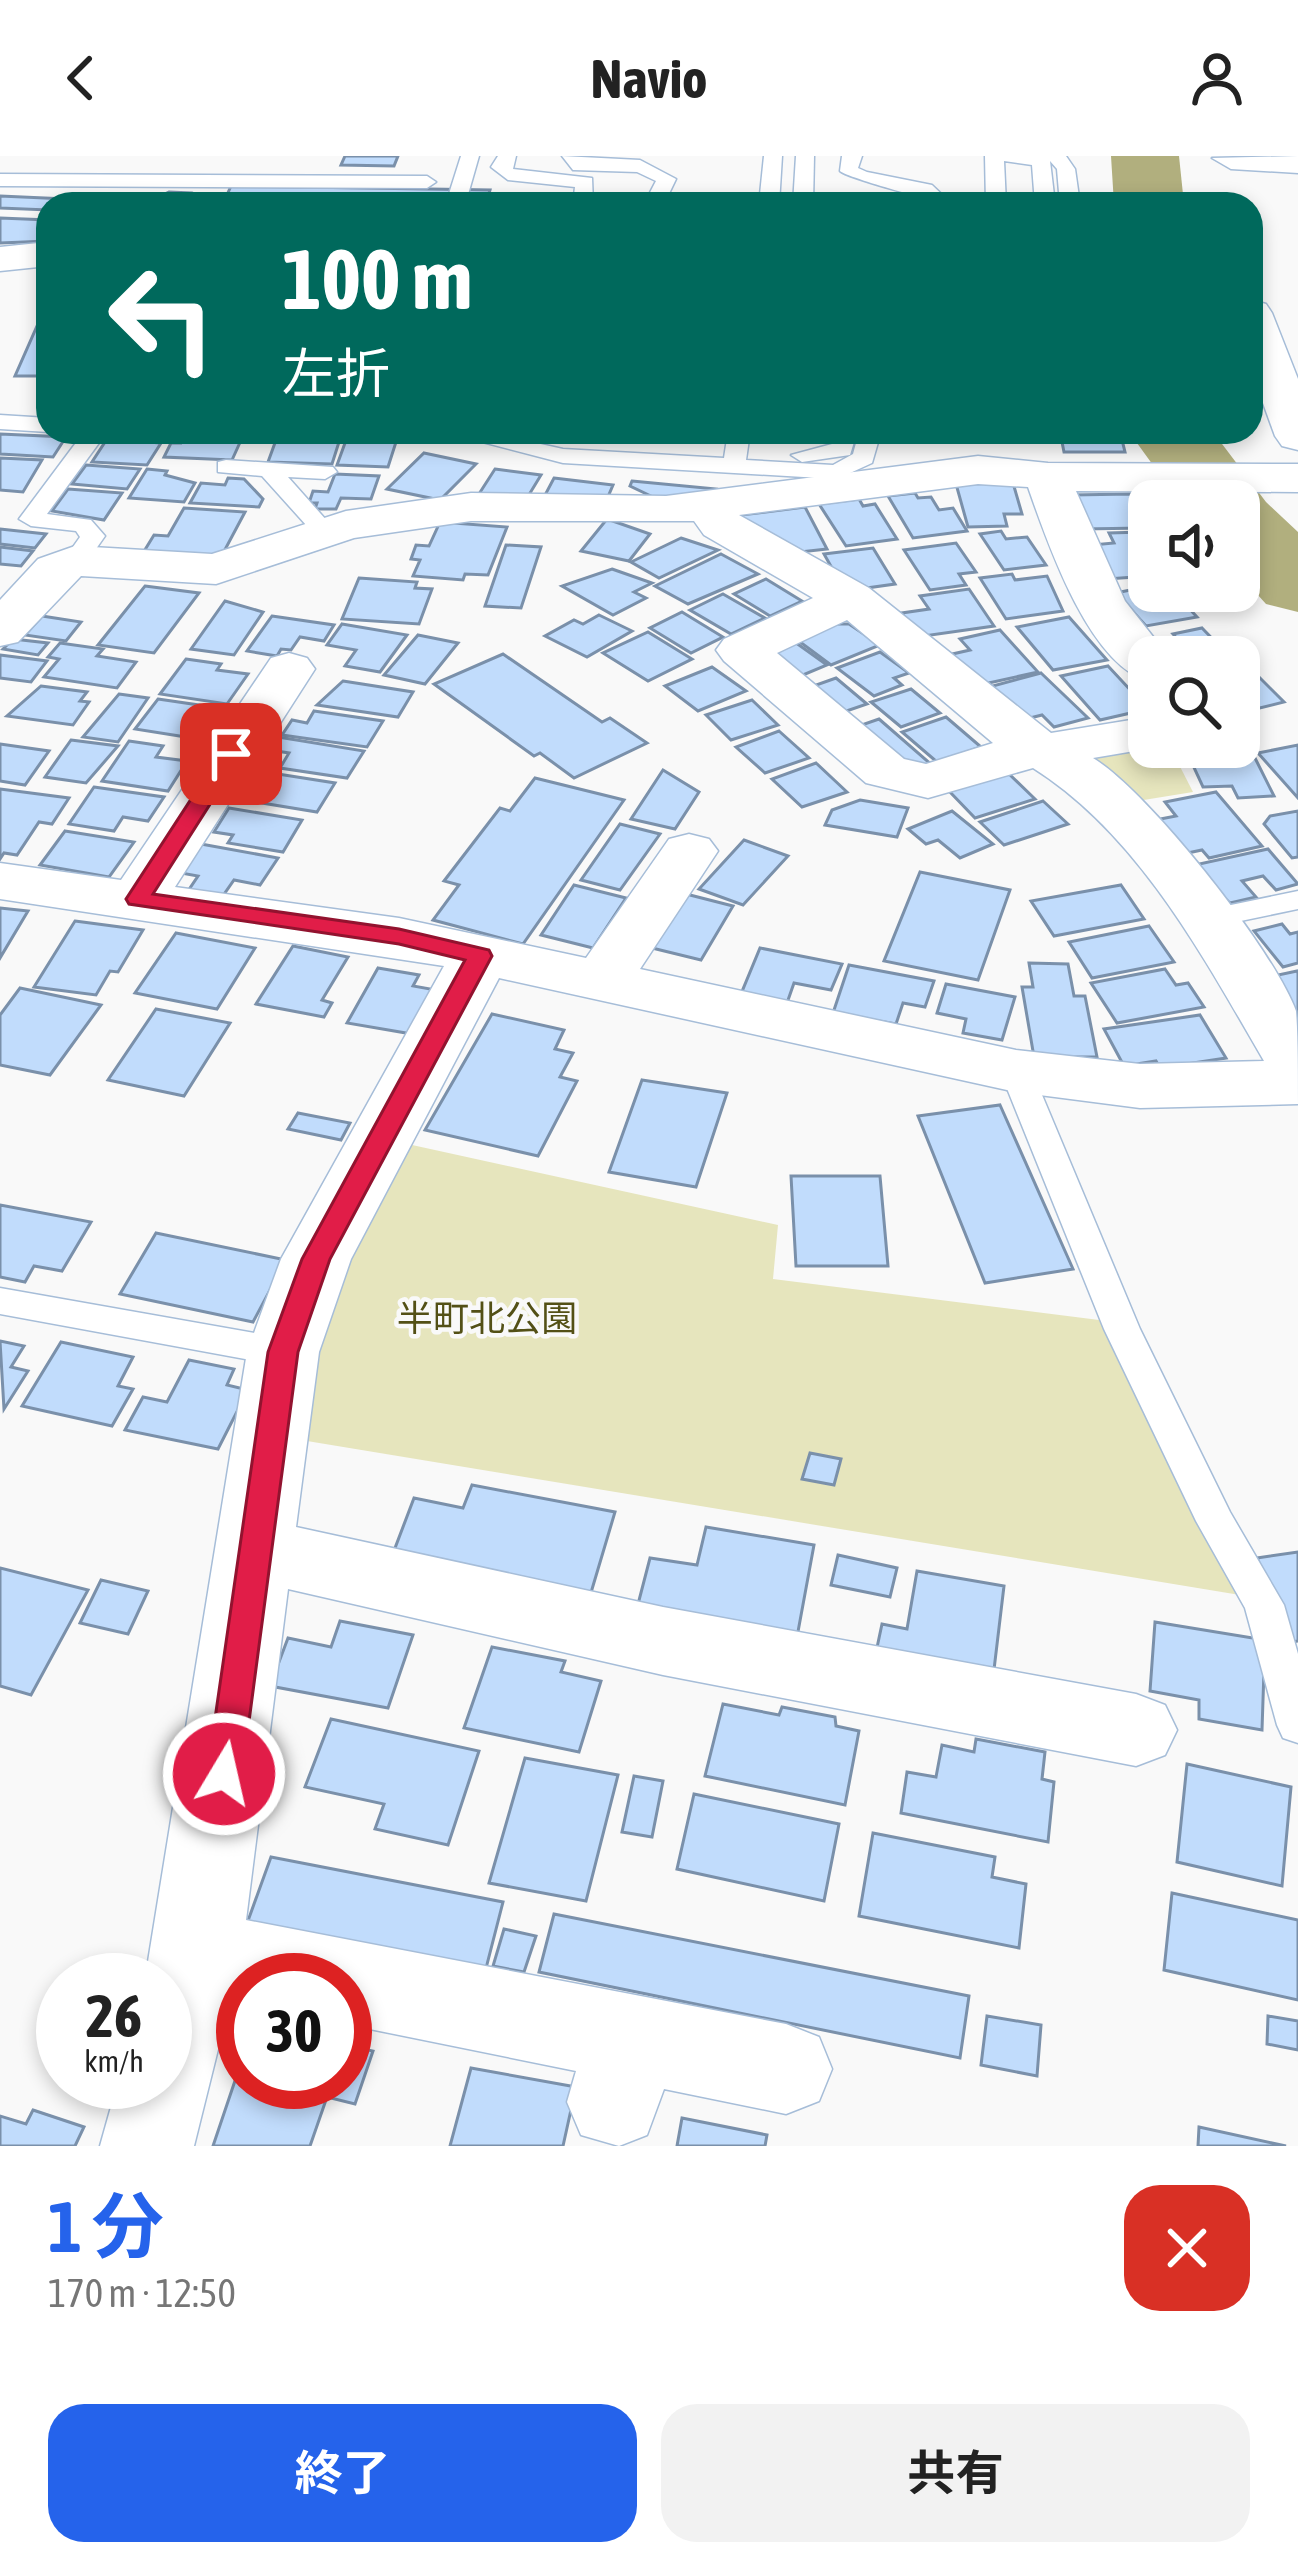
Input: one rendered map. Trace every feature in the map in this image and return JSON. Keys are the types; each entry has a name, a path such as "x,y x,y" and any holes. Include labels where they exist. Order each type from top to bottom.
{"street":[{"path":"1234,192 1231,157 1298,162"},
{"path":"0,259 36,255"},
{"path":"1263,313 1298,436"},
{"path":"0,632 55,569 75,560 216,569 324,531 471,507 602,512 729,464 936,478 969,469 1007,468 1048,477 1298,478"},
{"path":"729,464 721,525 851,599 1045,752 1087,778 1156,851 1207,919 1282,1031 1298,1066"},
{"path":"1048,477 1091,589 1128,643"},
{"path":"851,599 742,650 885,771 928,781 1007,756 1128,737"},
{"path":"138,899 212,751 290,668"},
{"path":"602,980 689,851"},
{"path":"0,881 399,937 1016,1071 1140,1086 1298,1082"},
{"path":"192,1971 258,1550 283,1352 316,1259 480,956"},
{"path":"258,1550 654,1662 1091,1703"},
{"path":"197,1952 216,1956"},
{"path":"372,1991 623,2070 786,2069"},
{"path":"147,2146 156,2109"}],"lane":[{"path":"424,192 437,156"},
{"path":"459,192 470,156"},
{"path":"507,156 500,167 508,174 585,182 585,192"},
{"path":"571,156 580,166 656,171 667,179 660,192"},
{"path":"770,192 773,156"},
{"path":"804,192 805,156"},
{"path":"853,156 847,162 849,171 862,179 931,192"},
{"path":"994,156 996,192"},
{"path":"1006,156 1041,161 1044,192"},
{"path":"1056,156 1066,169 1069,192"},
{"path":"0,180 316,192"},
{"path":"0,422 36,424"},
{"path":"75,560 93,536 83,525 31,519 87,444"},
{"path":"511,444 563,455 729,464 786,452 826,457 842,451 843,444"},
{"path":"587,444 729,464"},
{"path":"786,452 854,468 864,458 867,444"},
{"path":"226,467 325,472"},
{"path":"269,470 324,531"},
{"path":"1207,919 1298,900"},
{"path":"1016,1071 1122,1329 1215,1521 1264,1605 1285,1662 1298,1725"},
{"path":"0,1301 283,1352"}],"green space":[{"path":"1128,750 1128,768 1181,768 1193,792 1119,804 1082,756"},
{"name":"半町北公園","path":"403,1143 778,1225 773,1279 1107,1321 1246,1596 307,1441 325,1299"}],"building":[{"path":"345,156 398,156 394,166 341,165"},
{"path":"231,186 490,190 489,192 228,192"},
{"path":"0,196 36,198 36,210 0,208"},
{"path":"0,218 36,220 36,242 0,243"},
{"path":"36,328 36,376 15,376"},
{"path":"0,434 36,436 36,444 61,444 53,457 0,454"},
{"path":"104,444 160,444 147,465 92,462"},
{"path":"170,444 239,444 232,460 164,457"},
{"path":"275,444 338,444 332,464 268,462"},
{"path":"345,444 395,444 388,467 337,465"},
{"path":"1062,444 1123,444 1125,452 1064,452"},
{"path":"424,453 476,464 440,500 387,489"},
{"path":"0,458 42,460 23,492 0,490"},
{"path":"86,465 140,469 127,489 72,484"},
{"path":"147,469 167,471 165,475 195,483 184,502 129,498"},
{"path":"495,469 541,475 524,503 477,497"},
{"path":"335,474 379,476 371,499 341,498 336,509 315,509 317,503 309,503 313,491 328,492"},
{"path":"228,478 244,479 263,499 259,507 190,503 201,483 225,485"},
{"path":"554,478 613,485 607,499 544,497"},
{"path":"632,481 716,489 713,495 653,497 630,486"},
{"path":"1013,483 1022,514 1004,514 1007,526 968,527 956,484"},
{"path":"68,489 122,493 104,520 52,511"},
{"path":"915,493 918,498 931,497 939,510 953,508 967,531 913,538 888,496"},
{"path":"1128,494 1128,528 1082,529 1071,495"},
{"path":"859,499 863,506 875,504 897,539 846,546 819,504"},
{"path":"805,507 827,549 791,553 753,539 741,515"},
{"path":"184,508 245,512 220,559 143,553 154,535 168,536"},
{"path":"607,519 650,534 629,561 581,551"},
{"path":"440,522 507,527 488,575 465,574 463,580 413,576 420,560 411,559 416,545 429,546"},
{"path":"0,529 46,534 35,548 0,544"},
{"path":"1001,531 1006,539 1027,537 1046,565 1004,570 980,534"},
{"path":"1128,532 1128,578 1107,579 1092,545 1114,543 1109,533"},
{"path":"681,538 718,550 659,578 631,562"},
{"path":"956,543 976,572 959,574 966,585 930,590 904,550"},
{"path":"506,545 541,547 521,608 485,606"},
{"path":"0,547 33,551 21,566 0,564"},
{"path":"873,548 895,584 845,591 824,554"},
{"path":"721,554 758,574 688,604 655,586"},
{"path":"612,569 652,583 634,592 646,598 613,615 562,586"},
{"path":"1012,574 1015,580 1047,576 1063,611 1006,619 980,578"},
{"path":"359,578 417,582 415,588 432,589 419,624 342,619"},
{"path":"766,579 802,601 770,616 734,594"},
{"path":"145,586 199,593 154,653 98,645"},
{"path":"969,589 994,626 917,637 902,613 929,609 920,596"},
{"path":"1128,590 1128,606 1116,593"},
{"path":"723,594 765,618 731,634 690,610"},
{"path":"225,601 263,612 234,655 191,649"},
{"path":"682,612 723,637 691,653 650,628"},
{"path":"1133,612 1192,612 1197,617 1146,626"},
{"path":"599,615 632,631 587,657 545,636 574,620 583,624"},
{"path":"42,616 81,622 66,641 25,635"},
{"path":"272,616 334,625 324,641 300,637 291,650 281,649 277,656 247,651"},
{"path":"1069,617 1107,660 1053,670 1017,627"},
{"path":"342,624 407,635 380,672 345,666 356,650 327,645"},
{"path":"834,624 849,624 880,645 831,665 796,639"},
{"path":"1202,628 1210,636 1175,636"},
{"path":"1000,630 1038,672 975,686 948,655 970,650 960,639"},
{"path":"648,632 692,659 648,681 603,653"},
{"path":"418,635 458,643 425,684 384,675"},
{"path":"13,639 48,643 38,655 3,649"},
{"path":"792,640 827,665 791,680 755,654"},
{"path":"60,643 103,649 97,656 136,662 117,688 44,677 59,659 48,657"},
{"path":"880,652 909,673 894,678 902,685 874,696 837,668"},
{"path":"503,654 602,722 610,718 647,743 574,778 540,753 534,756 434,684"},
{"path":"0,655 47,661 31,682 0,678"},
{"path":"186,659 248,674 227,704 160,694"},
{"path":"1108,666 1128,688 1128,714 1100,720 1061,676"},
{"path":"712,667 746,691 698,711 665,686"},
{"path":"1041,673 1088,718 1054,727 1042,715 1022,720 989,687"},
{"path":"836,678 867,704 832,716 802,690"},
{"path":"1260,678 1284,702 1260,708"},
{"path":"343,681 413,692 398,717 317,705"},
{"path":"41,686 87,692 80,701 89,702 73,725 7,716"},
{"path":"911,689 940,713 901,727 871,702"},
{"path":"119,694 148,698 118,742 83,737"},
{"path":"158,699 226,709 205,740 135,729"},
{"path":"752,700 778,725 731,740 706,715"},
{"path":"314,711 383,721 367,747 282,735 292,720 307,723"},
{"path":"946,717 981,747 937,762 902,732"},
{"path":"879,719 933,766 889,768 847,730"},
{"path":"779,731 809,758 765,773 736,747"},
{"path":"272,736 364,751 347,778 280,768 289,753 263,749"},
{"path":"71,740 118,746 86,783 45,777"},
{"path":"129,741 163,746 156,757 187,761 168,791 102,781"},
{"path":"0,744 49,751 25,785 0,781"},
{"path":"1298,745 1298,798 1260,755"},
{"path":"816,763 847,792 802,807 772,779"},
{"path":"1194,768 1260,768 1274,796 1238,798 1232,786 1203,787"},
{"path":"252,770 335,783 317,812 256,802 263,793 239,789"},
{"path":"663,770 699,792 675,829 631,819"},
{"path":"1008,773 1035,799 975,818 949,791"},
{"path":"535,778 624,800 523,944 433,920 459,885 444,881 500,808 510,811"},
{"path":"94,787 164,797 148,821 123,817 114,831 69,824"},
{"path":"0,789 69,798 52,824 39,822 17,855 4,853 0,859"},
{"path":"1216,792 1262,846 1209,858 1202,850 1178,855 1150,821 1176,816 1165,802"},
{"path":"860,800 908,808 897,837 825,825 832,810"},
{"path":"1043,801 1068,824 1004,845 980,822"},
{"path":"229,808 302,820 283,852 228,843 233,835 214,832"},
{"path":"952,811 993,844 960,858 938,840 926,844 908,829"},
{"path":"1298,811 1298,857 1292,858 1264,824 1270,816"},
{"path":"620,824 660,834 620,890 581,880"},
{"path":"65,831 134,842 109,877 40,865"},
{"path":"744,840 788,856 743,905 699,889"},
{"path":"201,844 278,858 260,885 234,880 222,897 188,891 198,876 181,873"},
{"path":"1268,849 1298,884 1276,890 1263,876 1242,881 1256,897 1230,903 1190,866"},
{"path":"920,872 1010,890 978,980 884,961"},
{"path":"574,885 626,898 593,948 541,935"},
{"path":"1121,885 1144,919 1054,936 1031,901"},
{"path":"686,894 733,906 701,960 652,948"},
{"path":"0,908 28,911 0,958"},
{"path":"75,921 143,930 118,972 110,971 96,995 34,987"},
{"path":"1282,924 1290,934 1298,932 1298,963 1283,967 1254,931"},
{"path":"1149,926 1174,962 1092,978 1069,942"},
{"path":"176,933 255,948 217,1009 135,993"},
{"path":"293,946 348,957 322,1000 332,1003 324,1017 256,1004"},
{"path":"760,948 842,964 831,990 794,983 787,1003 741,994"},
{"path":"1029,963 1068,964 1074,996 1085,996 1097,1057 1034,1057 1022,987 1033,987"},
{"path":"849,965 934,981 925,1007 903,1003 896,1024 833,1013"},
{"path":"378,968 419,975 413,986 436,990 412,1034 347,1023"},
{"path":"1165,969 1176,985 1188,983 1204,1007 1117,1023 1091,983"},
{"path":"1298,973 1298,1029 1260,979"},
{"path":"946,984 1015,997 1002,1040 963,1033 966,1019 937,1013"},
{"path":"20,988 101,1005 50,1075 0,1065 0,1015"},
{"path":"156,1009 230,1023 184,1096 108,1080"},
{"path":"492,1014 564,1030 555,1049 573,1053 560,1077 577,1081 538,1156 425,1130"},
{"path":"1200,1015 1226,1058 1160,1068 1156,1061 1124,1066 1104,1029"},
{"path":"642,1080 727,1093 696,1187 609,1172"},
{"path":"1000,1105 1073,1269 985,1283 918,1116"},
{"path":"298,1113 350,1123 341,1140 288,1129"},
{"path":"791,1176 880,1176 888,1266 796,1266"},
{"path":"0,1205 91,1222 62,1271 34,1266 25,1282 0,1277"},
{"path":"156,1233 286,1260 253,1322 120,1294"},
{"path":"0,1341 24,1346 11,1367 28,1371 4,1409"},
{"path":"61,1342 133,1357 118,1386 133,1389 112,1426 22,1406"},
{"path":"189,1360 234,1369 227,1385 248,1390 218,1449 125,1430 143,1397 167,1402"},
{"path":"810,1453 841,1459 834,1485 802,1479"},
{"path":"472,1485 615,1512 590,1596 392,1556 414,1498 463,1508"},
{"path":"706,1527 814,1545 797,1637 637,1608 650,1558 697,1565"},
{"path":"1298,1552 1298,1641 1292,1642 1257,1558"},
{"path":"838,1555 897,1568 890,1597 831,1585"},
{"path":"0,1568 88,1590 31,1695 0,1686"},
{"path":"917,1571 1004,1586 993,1678 875,1657 882,1624 907,1629"},
{"path":"101,1580 148,1591 128,1634 80,1623"},
{"path":"340,1621 413,1635 388,1708 270,1686 288,1638 331,1647"},
{"path":"1155,1622 1265,1640 1262,1730 1199,1719 1199,1700 1150,1691"},
{"path":"492,1647 565,1661 561,1672 601,1681 579,1752 464,1728"},
{"path":"723,1704 779,1715 782,1707 835,1717 836,1726 859,1731 845,1805 705,1776"},
{"path":"331,1719 479,1751 448,1845 375,1829 384,1804 305,1787"},
{"path":"976,1739 1045,1752 1042,1779 1054,1782 1048,1842 901,1813 907,1772 936,1777 942,1745 974,1752"},
{"path":"525,1758 618,1775 586,1901 489,1883"},
{"path":"1187,1764 1291,1787 1282,1886 1177,1862"},
{"path":"634,1776 663,1781 652,1837 622,1832"},
{"path":"694,1794 839,1824 824,1901 677,1869"},
{"path":"873,1833 995,1857 992,1877 1026,1884 1019,1948 859,1916"},
{"path":"271,1857 503,1902 484,1976 245,1929"},
{"path":"1172,1893 1298,1920 1298,2000 1164,1970"},
{"path":"554,1914 969,1996 960,2058 539,1972"},
{"path":"504,1929 536,1936 524,1972 493,1966"},
{"path":"987,2016 1041,2025 1037,2076 981,2065"},
{"path":"1268,2016 1298,2021 1298,2050 1267,2044"},
{"path":"471,2068 576,2087 563,2146 450,2146"},
{"path":"225,2109 323,2109 310,2146 213,2146"},
{"path":"33,2110 84,2127 75,2146 0,2146 0,2116 26,2124"},
{"path":"682,2118 767,2135 765,2146 677,2146"},
{"path":"1199,2127 1286,2146 1198,2146"}],"waterway":[{"path":"1145,156 1148,192"},
{"path":"1179,444 1207,480"},
{"path":"1260,544 1298,585"}],"route":[{"path":"224,1774 283,1352 316,1259 480,956 399,937 138,899 231,754"}]}
